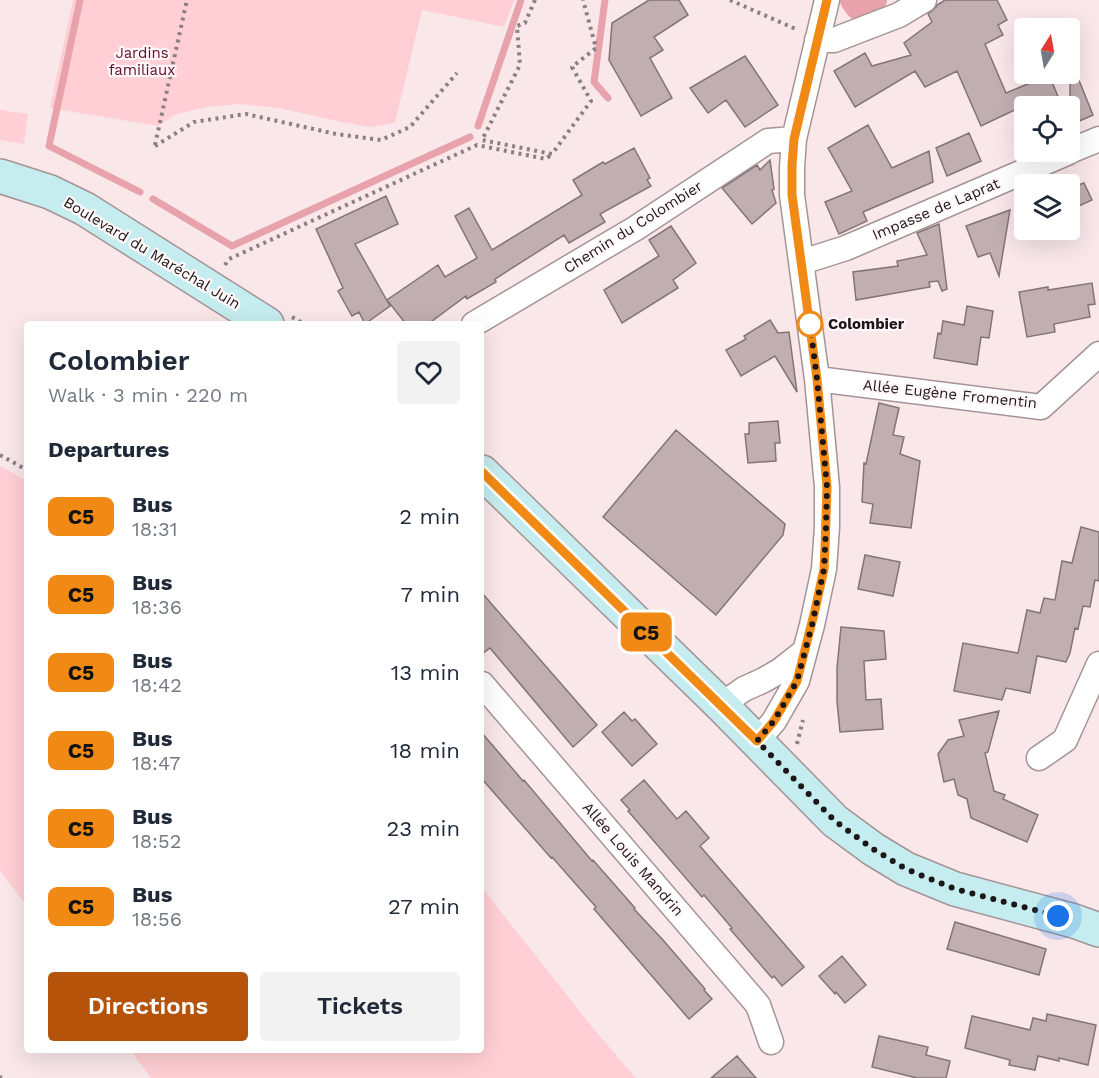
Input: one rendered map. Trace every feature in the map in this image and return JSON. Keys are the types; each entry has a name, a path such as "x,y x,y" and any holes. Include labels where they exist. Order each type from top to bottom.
{"main road":[{"name":"Boulevard du Maréchal Juin","path":"0,176 50,192 86,209 262,321"},
{"path":"484,474 721,705 835,821 873,849 906,869 955,889 1074,921 1099,930"}],"street":[{"path":"757,741 774,721 797,681 824,569 827,487 817,379 792,195 792,166 794,139 827,0"},
{"path":"817,40 834,40 898,15 924,0"},
{"name":"Chemin du Colombier","path":"479,321 636,228 768,141 794,139"},
{"name":"Impasse de Laprat","path":"1080,147 1099,139"},
{"name":"Impasse de Laprat","path":"802,262 846,248 1046,162"},
{"name":"Allée Eugène Fromentin","path":"817,379 1041,407 1099,354"},
{"path":"721,705 744,688 782,670 804,652"},
{"path":"1039,758 1065,740 1099,664"},
{"name":"Allée Louis Mandrin","path":"484,686 758,1005 771,1042"}],"path":[{"path":"187,0 155,146 194,122 246,114 336,134 381,140 410,127 457,73"},
{"path":"535,0 525,23 517,26 520,65 482,140 552,154"},
{"path":"210,288 229,259 477,145 546,159 591,101 572,67 596,48 583,0"},
{"path":"730,0 817,40"},
{"path":"0,454 24,468"}],"green space":[{"name":"Jardins familiaux","path":"73,0 514,0 504,27 422,10 395,123 371,127 278,108 239,104 207,107 176,114 158,126 50,108"},
{"path":"0,110 28,114 24,144 0,140"},
{"path":"0,466 24,479 24,903 0,870"},
{"path":"484,891 593,1028 636,1078 151,1078 132,1053 484,1053"}],"building":[{"path":"649,0 679,0 688,15 654,37 663,50 650,58 672,98 641,116 609,60 612,23"},
{"path":"945,0 997,0 1007,20 998,25 1003,35 985,44 1006,93 1028,84 1053,84 1058,96 1014,96 1014,110 981,126 957,71 925,87 915,71 855,107 834,71 865,53 872,66 911,55 904,43 932,22 928,14"},
{"path":"745,56 778,105 745,127 726,100 708,113 690,88"},
{"path":"1080,83 1093,115 1080,121 1080,96 1070,96 1070,84"},
{"path":"868,125 892,168 929,151 933,182 863,212 867,221 839,234 825,202 852,191 828,148"},
{"path":"969,133 981,161 947,176 936,148"},
{"path":"634,148 650,178 647,180 651,186 600,214 605,222 569,243 564,235 495,279 496,282 467,299 466,296 432,321 404,321 387,300 438,265 445,277 477,258 455,216 469,208 492,250 582,195 573,180 603,162 605,164"},
{"path":"770,160 774,189 772,190 776,203 752,224 722,188 757,165 760,170"},
{"path":"1084,183 1092,200 1080,205 1080,184"},
{"path":"386,196 398,224 355,244 390,306 369,321 364,321 359,312 352,316 338,291 343,288 316,229"},
{"path":"1010,210 999,276 990,253 978,257 966,226"},
{"path":"939,224 947,289 942,291 938,281 929,282 930,287 856,300 853,272 898,266 897,261 927,255 917,233"},
{"path":"671,226 696,263 673,280 678,288 622,323 604,290 659,256 649,240"},
{"path":"1092,283 1095,304 1088,305 1090,317 1054,324 1055,332 1027,337 1019,292"},
{"path":"967,306 993,311 989,338 981,337 977,365 934,358 938,333 941,334 943,321 964,325"},
{"path":"770,320 778,333 789,332 797,392 775,356 741,376 726,350 746,339 744,336"},
{"path":"879,403 899,408 893,435 904,437 900,454 920,461 911,528 870,523 873,504 862,502 864,463 866,464"},
{"path":"778,421 780,443 775,443 776,461 748,463 745,434 749,434 749,423"},
{"path":"676,430 785,524 783,535 716,615 603,517"},
{"path":"1081,527 1099,532 1099,581 1095,580 1090,607 1083,606 1078,629 1075,628 1066,662 1037,656 1030,693 1006,688 1002,700 954,691 963,643 1018,653 1027,610 1040,613 1044,598 1055,600 1062,561 1072,563"},
{"path":"865,555 900,562 893,596 858,589"},
{"path":"484,595 597,725 573,747 490,648 484,652"},
{"path":"841,627 884,631 886,659 864,661 866,700 881,699 883,729 840,732 837,668"},
{"path":"999,711 988,752 985,753 994,791 1005,795 1003,799 1038,815 1027,842 971,818 967,799 958,795 954,779 944,782 938,754 948,740 964,736 959,720"},
{"path":"624,712 632,721 635,719 657,744 632,766 602,732"},
{"path":"484,735 712,999 689,1019 594,909 596,907 484,781"},
{"path":"644,780 677,819 686,811 709,838 700,846 804,967 782,986 774,976 772,978 704,895 702,897 628,811 630,810 621,800"},
{"path":"955,922 1046,949 1039,975 947,949"},
{"path":"842,956 866,985 845,1003 819,976"},
{"path":"1047,1014 1096,1025 1088,1065 1038,1056 1035,1070 1009,1065 1010,1060 965,1048 972,1016 1030,1030 1033,1018 1046,1021"},
{"path":"879,1036 928,1047 926,1055 950,1061 946,1078 917,1078 872,1067"},
{"path":"737,1056 756,1078 711,1078"}],"waterway":[{"path":"80,0 49,146 140,192"},
{"path":"478,126 521,0"},
{"path":"605,0 594,82 608,98"},
{"path":"853,0 858,7 874,0"},
{"path":"153,199 232,246 470,137"}],"bus line":[{"name":"C5","path":"484,474 757,741 774,721 797,681 824,569 827,487 817,379 792,195 792,166 794,139 827,0"}],"place":[{"name":"Colombier","path":"810,324"}],"route":[{"path":"810,324 827,487 824,569 797,681 774,721 757,741 835,821 873,849 906,869 955,889 1058,916"}]}
